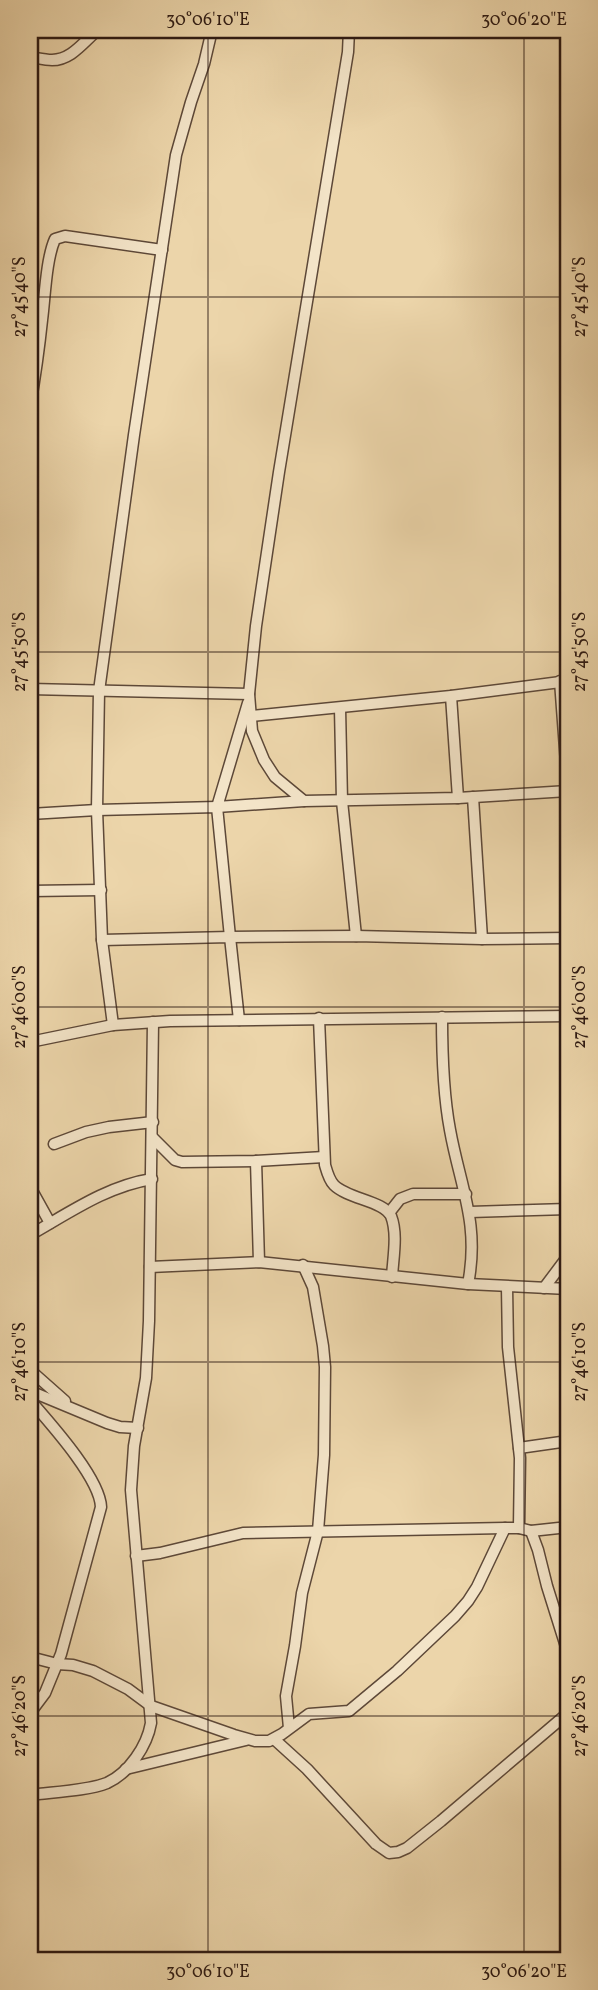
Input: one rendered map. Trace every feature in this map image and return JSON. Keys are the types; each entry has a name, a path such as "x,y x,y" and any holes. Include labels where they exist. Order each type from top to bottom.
{"street":[{"path":"30,57 63,59 98,30"},
{"path":"113,1025 102,940 97,810 99,691 178,147 212,30"},
{"path":"304,801 275,777 264,760 252,731 249,696 256,626 279,472 348,52 349,30"},
{"path":"30,406 33,362 53,243 58,237 162,250"},
{"path":"30,814 304,801 458,798 568,791 564,681 451,696 251,716"},
{"path":"30,689 249,696"},
{"path":"239,1020 217,807 249,696"},
{"path":"451,696 458,798"},
{"path":"340,708 342,800 356,936"},
{"path":"472,797 482,939"},
{"path":"30,891 101,890"},
{"path":"102,940 356,936 568,938"},
{"path":"30,1042 113,1025 153,1022 568,1016"},
{"path":"442,1017 444,1079 450,1129 470,1212 472,1252 468,1284"},
{"path":"319,1018 325,1165 332,1183 351,1196 383,1208 389,1213 394,1240 392,1276"},
{"path":"30,1795 108,1782 126,1769 137,1756 149,1733 150,1706 131,1490 134,1446 146,1378 153,1138 153,1022"},
{"path":"54,1144 86,1132 153,1122"},
{"path":"153,1138 175,1160 182,1162 324,1157"},
{"path":"256,1161 259,1262"},
{"path":"30,1235 79,1206 126,1184 152,1179"},
{"path":"30,1187 50,1223"},
{"path":"389,1213 400,1199 413,1194 466,1194"},
{"path":"470,1212 568,1209"},
{"path":"544,1288 568,1256"},
{"path":"150,1267 259,1262 468,1284 568,1289"},
{"path":"289,1728 286,1696 302,1593 318,1531 323,1489 325,1367 318,1309 313,1287 303,1265"},
{"path":"507,1287 508,1347 520,1448 519,1528"},
{"path":"30,1370 73,1408"},
{"path":"30,1391 120,1427 138,1428"},
{"path":"30,1400 89,1476 101,1501 73,1614 57,1664 45,1693 30,1713"},
{"path":"520,1448 568,1441"},
{"path":"136,1556 169,1552 243,1533 505,1528 531,1531 568,1527"},
{"path":"30,1657 73,1665 108,1678 150,1706 250,1739 274,1739 309,1714 338,1713 352,1709 428,1643 468,1601 505,1528"},
{"path":"531,1531 568,1653"},
{"path":"274,1739 307,1769 376,1844 392,1853 407,1848 441,1821 568,1713"},
{"path":"126,1769 250,1739"}]}
